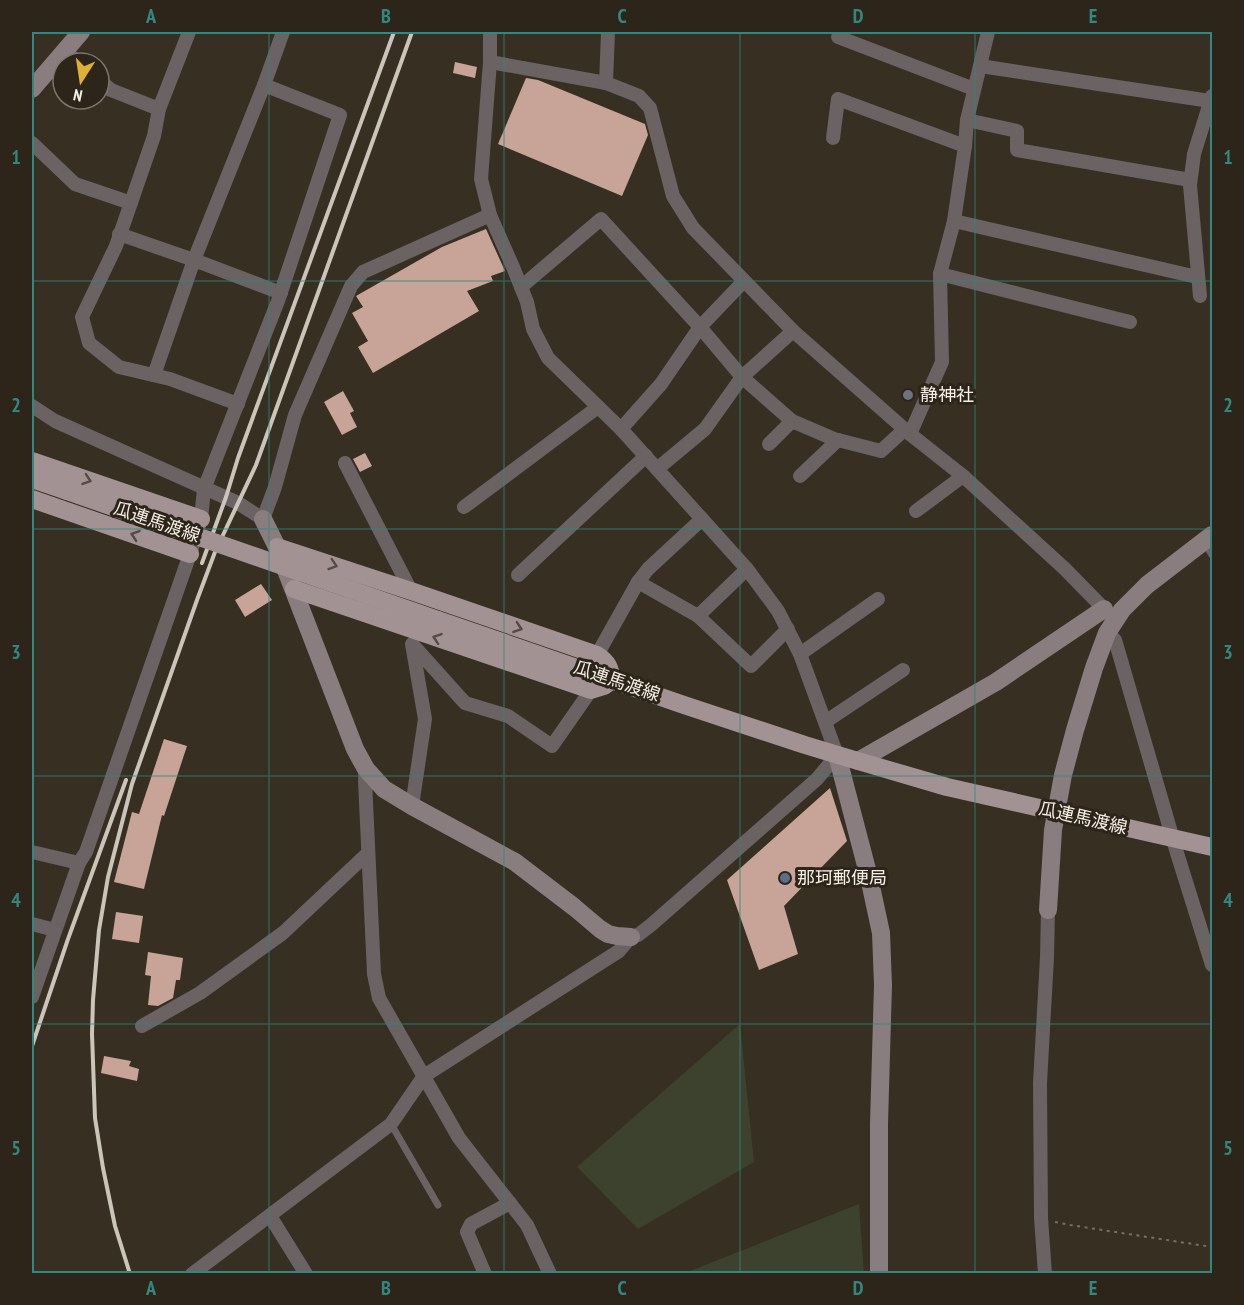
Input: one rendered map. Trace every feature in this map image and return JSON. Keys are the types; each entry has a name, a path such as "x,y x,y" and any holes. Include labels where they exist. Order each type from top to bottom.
{"main road":[{"path":"32,461 201,519"},
{"name":"瓜連馬渡線","path":"32,478 612,680 837,755 947,787 1212,847"},
{"path":"32,499 190,554"},
{"path":"277,547 597,655 610,668 612,680 604,686 591,690 294,589"}],"street":[{"path":"74,51 81,32"},
{"path":"189,32 159,109 154,136 116,246 82,317 89,344 119,367 170,379 238,404"},
{"path":"154,375 194,260 283,32"},
{"path":"490,32 490,62 481,179 490,215 527,302 533,329 548,357 646,456 747,569 778,611 800,654 837,755 881,933 883,985 879,1124 879,1274"},
{"path":"606,83 608,32"},
{"path":"521,287 601,219 700,327 742,377 792,421 838,440 881,451 908,431 942,362 940,274 954,221 967,120 988,32"},
{"path":"838,37 974,89"},
{"path":"490,62 606,83 639,96 650,108 673,196 693,228 793,331 963,476 1065,569 1109,621 1212,965"},
{"path":"980,66 1211,99 1194,154 1190,185 1200,296"},
{"path":"32,89 51,74"},
{"path":"32,995 79,863 86,852 190,554 201,519 204,489 281,292 340,115 264,85"},
{"path":"111,90 159,109"},
{"path":"833,138 838,99 965,146"},
{"path":"967,120 1017,131 1017,150 1191,180"},
{"path":"32,143 75,184 131,203"},
{"path":"263,519 296,415 351,286 363,272 490,215"},
{"path":"954,221 1197,277"},
{"path":"119,234 281,292"},
{"path":"940,274 1130,322"},
{"path":"621,429 661,384 700,327 744,281"},
{"path":"657,469 705,429 742,377 793,331"},
{"path":"32,406 55,421 238,503 263,519 294,589 343,721 366,769 384,789 515,862 608,934 631,937 639,935 817,779 837,755"},
{"path":"464,507 598,407"},
{"path":"769,444 792,421"},
{"path":"800,476 838,440"},
{"path":"518,575 646,456"},
{"path":"345,463 411,591"},
{"path":"916,511 963,476"},
{"path":"597,655 638,582 648,569 702,519"},
{"path":"858,761 1109,621 1147,585 1209,544"},
{"path":"698,616 747,569"},
{"path":"638,582 698,616 751,666 788,629"},
{"path":"800,654 878,599"},
{"path":"1046,1274 1041,1218 1040,1083 1053,830 1063,775 1109,621"},
{"path":"405,627 412,644 425,719 412,806"},
{"path":"412,644 465,704 508,716 552,746 591,690"},
{"path":"825,722 903,670"},
{"path":"366,769 364,780 374,974 379,998 459,1138 527,1225 550,1274"},
{"path":"32,852 79,863"},
{"path":"142,1026 200,993 283,933 368,853"},
{"path":"32,924 55,930"},
{"path":"192,1274 391,1124 424,1076 619,951 631,937"},
{"path":"485,1274 466,1232 471,1224 510,1203"},
{"path":"270,1216 306,1274"}],"lane":[{"path":"391,1124 438,1205"}],"path":[{"path":"1041,1218 1070,1226 1212,1247"}],"green space":[{"path":"740,1024 754,1162 638,1229 577,1167"},
{"path":"859,1204 864,1273 685,1273"}],"building":[{"path":"455,62 477,67 475,78 453,73"},
{"path":"526,78 538,80 645,124 648,135 622,196 498,144"},
{"path":"486,229 505,271 491,276 493,281 467,291 479,311 373,373 358,347 368,341 352,313 363,307 356,296 442,247"},
{"path":"343,391 354,411 350,413 357,427 342,435 324,402"},
{"path":"365,453 372,466 360,472 353,459"},
{"path":"261,584 272,600 245,617 235,600"},
{"path":"164,739 187,746 164,816 162,815 144,889 114,882 132,812 139,814"},
{"path":"830,788 847,841 784,906 798,954 759,970 727,880"},
{"path":"116,912 143,916 139,943 112,939"},
{"path":"148,952 183,958 180,980 176,980 173,998 158,1006 148,1005 151,976 145,975"},
{"path":"104,1056 131,1061 129,1066 139,1069 137,1081 101,1073"}],"railway":[{"path":"202,563 238,458 394,32"},
{"path":"130,1274 115,1226 95,1118 93,1000 99,930 108,877 132,784 197,600 215,552 256,465 412,32"},
{"path":"32,1046 126,780"}],"place":[{"name":"静神社","path":"908,395"},
{"name":"那珂郵便局","path":"785,878"}]}
